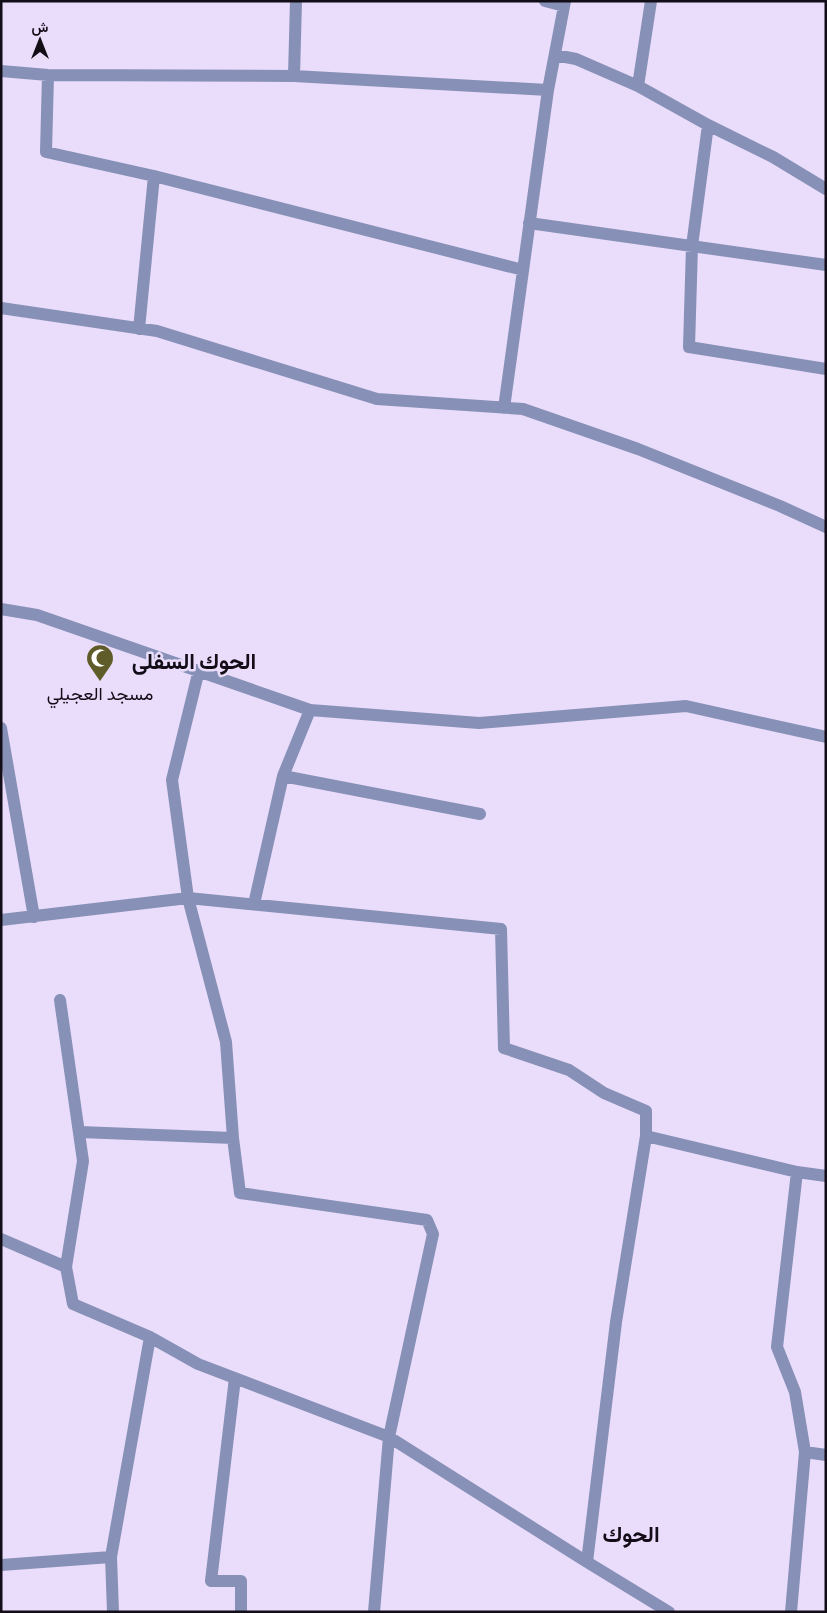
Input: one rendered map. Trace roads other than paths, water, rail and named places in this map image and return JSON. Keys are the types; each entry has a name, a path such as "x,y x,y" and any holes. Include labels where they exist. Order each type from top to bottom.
{"street":[{"path":"294,76 296,1"},
{"path":"504,408 548,90 565,4 545,1"},
{"path":"638,86 651,1"},
{"path":"555,55 576,59 638,86 708,125 773,157 826,190"},
{"path":"1,71 48,76 294,76 548,90"},
{"path":"48,76 46,152 154,176 523,270"},
{"path":"708,125 692,246 688,347 826,369"},
{"path":"139,328 154,176"},
{"path":"529,223 826,265"},
{"path":"1,308 157,331 378,399 523,410 638,449 780,506 826,527"},
{"path":"1,609 37,615 310,710 479,723 686,706 826,737"},
{"path":"199,670 172,780 188,898 226,1042 233,1138 240,1193 427,1220 433,1234 389,1437 374,1612"},
{"path":"254,904 283,776 310,710"},
{"path":"1,728 34,917"},
{"path":"283,776 480,814"},
{"path":"1,920 188,898 502,929 504,1048 569,1070 604,1093 646,1112 646,1136 616,1322 587,1562"},
{"path":"60,1000 83,1161 66,1267 73,1304 150,1337 198,1364 389,1437 669,1612"},
{"path":"80,1132 233,1138"},
{"path":"646,1136 797,1172 826,1176"},
{"path":"791,1612 805,1452 795,1392 777,1348 797,1172"},
{"path":"1,1240 66,1267"},
{"path":"113,1612 111,1557 150,1337"},
{"path":"235,1378 210,1581 241,1581 241,1612"},
{"path":"805,1452 826,1455"},
{"path":"1,1565 111,1557"}],"place":[{"name":"مسجد العجيلي","path":"100,682"}],"district":[{"name":"الحوك السفلى","path":"194,661"},
{"name":"الحوك","path":"631,1534"}]}
